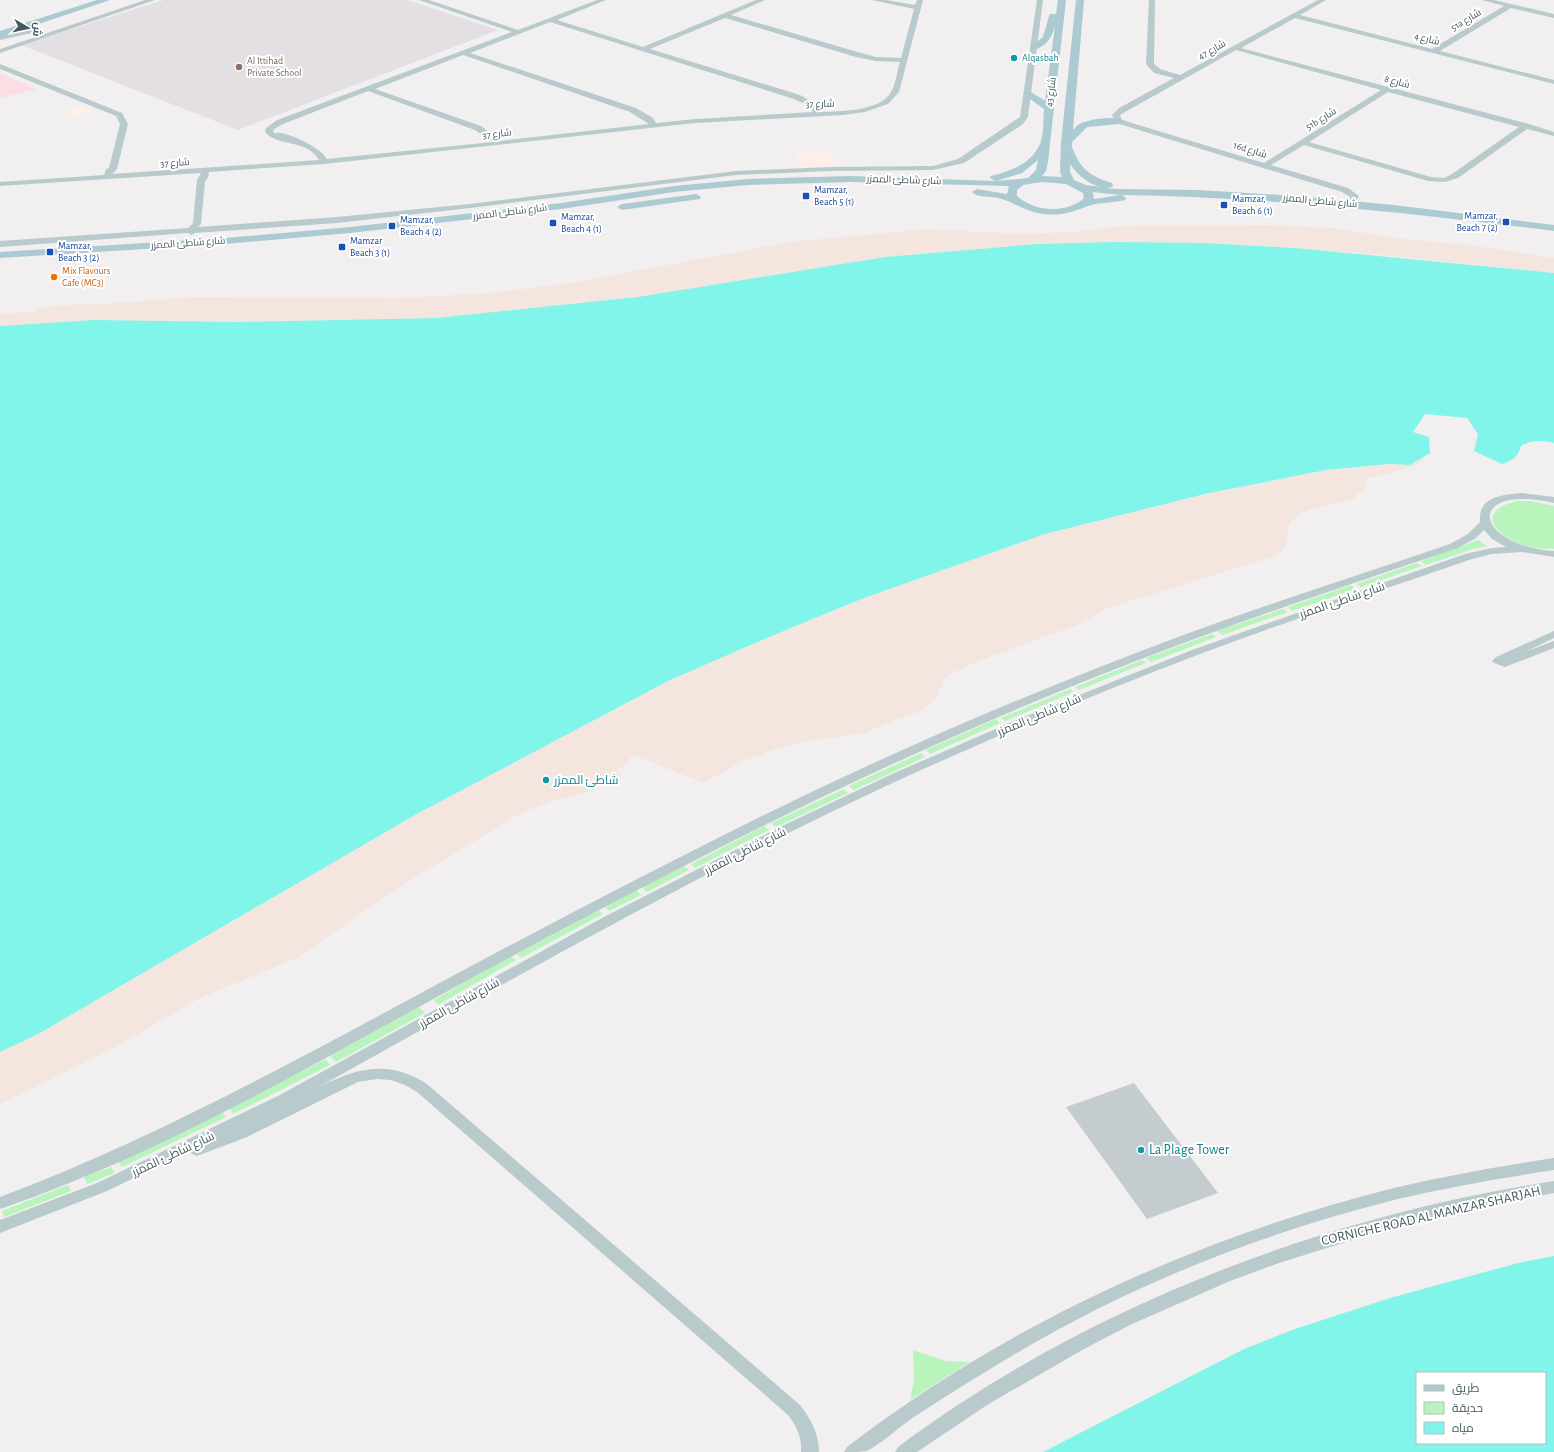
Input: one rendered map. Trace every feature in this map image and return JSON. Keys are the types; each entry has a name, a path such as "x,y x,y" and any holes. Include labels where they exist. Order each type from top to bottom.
{"main road":[{"path":"0,25 79,0"},
{"path":"46,19 98,0"},
{"path":"0,34 106,0"},
{"name":"شارع 43","path":"1069,181 1065,167 1066,144 1080,0"},
{"path":"1034,47 1047,38 1054,15 1062,3"},
{"name":"شارع 43","path":"1033,180 1041,171 1046,143 1062,3"},
{"path":"1028,94 1050,108"},
{"path":"1119,121 1097,122 1084,125 1066,144 1076,168 1088,178 1112,186 1157,192"},
{"path":"924,180 986,179 1012,174 1029,166 1046,143"},
{"name":"شارع شاطئ الممزر","path":"0,255 225,241 350,230 547,208 727,184 792,180 849,179 924,180 985,184 1020,183 1033,180 1051,179 1069,181 1084,188 1115,192 1256,196 1338,203 1554,228"},
{"path":"1013,199 1011,193 1012,189 1020,183"},
{"name":"شارع شاطئ الممزر","path":"0,266 212,252 346,241 514,222 680,199 777,190 850,188 960,191 992,194 1013,199 1027,207 1049,212 1067,211 1086,204 1117,198 1147,197 1258,202 1347,209 1554,234"},
{"path":"1084,188 1090,195 1086,204"},
{"path":"594,190 643,194"},
{"path":"663,212 680,199"}],"street":[{"path":"0,50 152,0"},
{"path":"422,0 518,32"},
{"path":"320,160 311,148 272,135 269,132 270,128 280,122 603,0"},
{"path":"643,48 762,0"},
{"path":"875,0 901,6 919,5"},
{"path":"0,244 422,212 671,180 743,173 830,169 927,169 946,166 964,159 1020,122 1024,117 1040,0"},
{"path":"1152,0 1150,64 1157,71 1181,78"},
{"name":"شارع 47","path":"1119,121 1116,115 1118,113 1323,0"},
{"path":"1485,0 1554,16"},
{"name":"شارع 37","path":"114,173 196,172 493,142 648,123 719,119 810,110 817,114 854,112 874,107 888,100 895,92 919,5"},
{"name":"51a شارع","path":"1434,51 1509,6"},
{"path":"0,38 18,36 95,11 102,10 113,13"},
{"path":"724,15 860,56 904,60"},
{"name":"شارع 4","path":"1295,16 1554,82"},
{"path":"550,20 797,97 806,101 810,110"},
{"name":"شارع 8","path":"1235,48 1554,134"},
{"path":"463,53 633,110 648,123"},
{"path":"0,66 119,116 124,124 114,173 109,171 107,177 0,184"},
{"path":"368,89 478,128 493,142"},
{"name":"51b شارع","path":"1265,166 1387,89"},
{"name":"16d شارع","path":"1119,121 1345,190 1355,196 1352,200 1338,203"},
{"path":"1302,142 1424,177 1446,180 1456,176 1526,126"},
{"path":"196,229 201,180 204,178 205,171"},
{"path":"196,172 197,178 201,180"},
{"path":"1554,500 1536,496 1507,498 1495,501 1487,507 1484,515 1485,523 1489,530 1498,538 1522,549 1554,554"},
{"name":"شارع شاطئ الممزر","path":"0,1203 92,1167 207,1113 324,1053 589,910 768,818 868,771 1003,711 1175,642 1454,546 1472,536 1485,523"},
{"name":"شارع شاطئ الممزر","path":"0,1227 102,1187 170,1156 290,1096 609,920 783,831 952,752 1083,696 1196,652 1469,556 1492,551 1522,549"},
{"path":"1554,634 1498,661 1504,664 1554,644"},
{"path":"170,1156 203,1148 235,1136 355,1077 385,1074 399,1076 412,1081 422,1088 794,1410 806,1427 809,1437 810,1452"},
{"name":"CORNICHE ROAD AL MAMZAR SHARJAH","path":"853,1452 896,1420 1002,1352 1094,1303 1174,1267 1306,1219 1437,1185 1554,1164"},
{"name":"CORNICHE ROAD AL MAMZAR SHARJAH","path":"904,1452 979,1401 1079,1342 1156,1304 1226,1274 1298,1249 1370,1227 1495,1198 1554,1187"}],"shaded area":[{"name":"Al Ittihad Private School","path":"164,0 407,0 498,30 238,130 21,45"},
{"path":"0,73 37,89 0,98"},
{"path":"82,106 93,111 73,117 65,111"},
{"path":"831,152 834,166 799,167 796,153"}],"green space":[{"path":"1517,501 1531,501 1554,506 1554,549 1523,545 1513,541 1497,529 1493,523 1493,517 1496,511 1504,505"},
{"path":"1478,540 1487,546 1470,550 1426,565 1421,561"},
{"path":"1417,563 1422,566 1361,587 1356,584"},
{"path":"1351,585 1356,589 1292,611 1288,607"},
{"path":"1283,609 1288,612 1222,635 1217,631"},
{"path":"1212,634 1216,637 1151,662 1146,658"},
{"path":"1142,660 1146,663 1079,690 1075,687"},
{"path":"1070,689 1074,692 1005,721 1001,718"},
{"path":"996,719 1000,723 930,754 926,750"},
{"path":"921,753 925,757 854,790 849,786"},
{"path":"844,789 848,793 776,827 771,823"},
{"path":"764,826 769,830 695,868 691,864"},
{"path":"684,866 689,870 647,892 642,887"},
{"path":"636,890 641,895 609,911 605,907"},
{"path":"599,910 603,914 521,958 517,954"},
{"path":"511,956 516,960 438,1005 434,1000"},
{"path":"419,1007 425,1013 336,1062 330,1056"},
{"path":"326,1059 330,1065 233,1114 229,1108"},
{"path":"222,1112 226,1117 122,1167 118,1161"},
{"path":"112,1167 114,1173 87,1184 84,1177"},
{"path":"68,1185 71,1191 4,1217 2,1211"},
{"path":"913,1350 945,1361 970,1362 910,1400 914,1380"}],"sand":[{"path":"1266,225 1334,228 1403,239 1470,245 1554,258 1554,273 1369,254 1250,245 1113,242 1037,244 885,257 638,297 436,318 236,322 94,320 0,326 0,314 37,311 38,308 64,305 104,304 191,297 402,298 491,293 577,282 790,242 926,229 1022,234 1073,232 1125,226"},
{"name":"شاطئ الممزر","path":"1424,456 1422,462 1415,465 1363,480 1368,485 1352,499 1306,511 1299,515 1290,525 1285,548 1275,556 1108,608 1077,625 989,657 952,673 944,680 936,699 918,712 865,733 807,741 775,749 743,761 704,783 633,755 625,765 618,769 622,774 586,793 553,801 521,813 404,884 297,958 200,998 112,1049 0,1104 0,1052 38,1034 415,815 670,680 864,598 1045,534 1127,512 1268,481 1326,470 1389,464 1410,465"}],"water":[{"path":"1113,242 1206,243 1295,248 1554,273 1554,443 1537,441 1525,444 1521,446 1514,458 1502,464 1474,451 1478,434 1467,418 1425,414 1413,432 1429,437 1430,453 1410,465 1389,464 1326,470 1205,494 1045,534 864,598 670,680 415,815 38,1034 0,1052 0,326 94,320 236,322 436,318 638,297 885,257 1037,244"},
{"path":"1554,1256 1554,1452 1043,1452 1244,1349 1295,1329 1390,1298 1518,1263"}],"building":[{"name":"La Plage Tower","path":"1134,1083 1218,1193 1147,1219 1066,1107"}],"place":[{"name":"Alqasbah","path":"1014,58"},
{"name":"Al Ittihad Private School","path":"239,67"},
{"name":"Mamzar, Beach 5 (1)","path":"806,196"},
{"name":"Mamzar, Beach 6 (1)","path":"1224,205"},
{"name":"Mamzar, Beach 7 (2)","path":"1506,222"},
{"name":"Mamzar, Beach 4 (1)","path":"553,223"},
{"name":"Mamzar, Beach 4 (2)","path":"392,226"},
{"name":"Mamzar Beach 3 (1)","path":"342,247"},
{"name":"Mamzar, Beach 3 (2)","path":"50,252"},
{"name":"Mix Flavours Cafe (MC3)","path":"54,277"},
{"name":"شاطئ الممزر","path":"546,780"},
{"name":"La Plage Tower","path":"1141,1150"}]}
